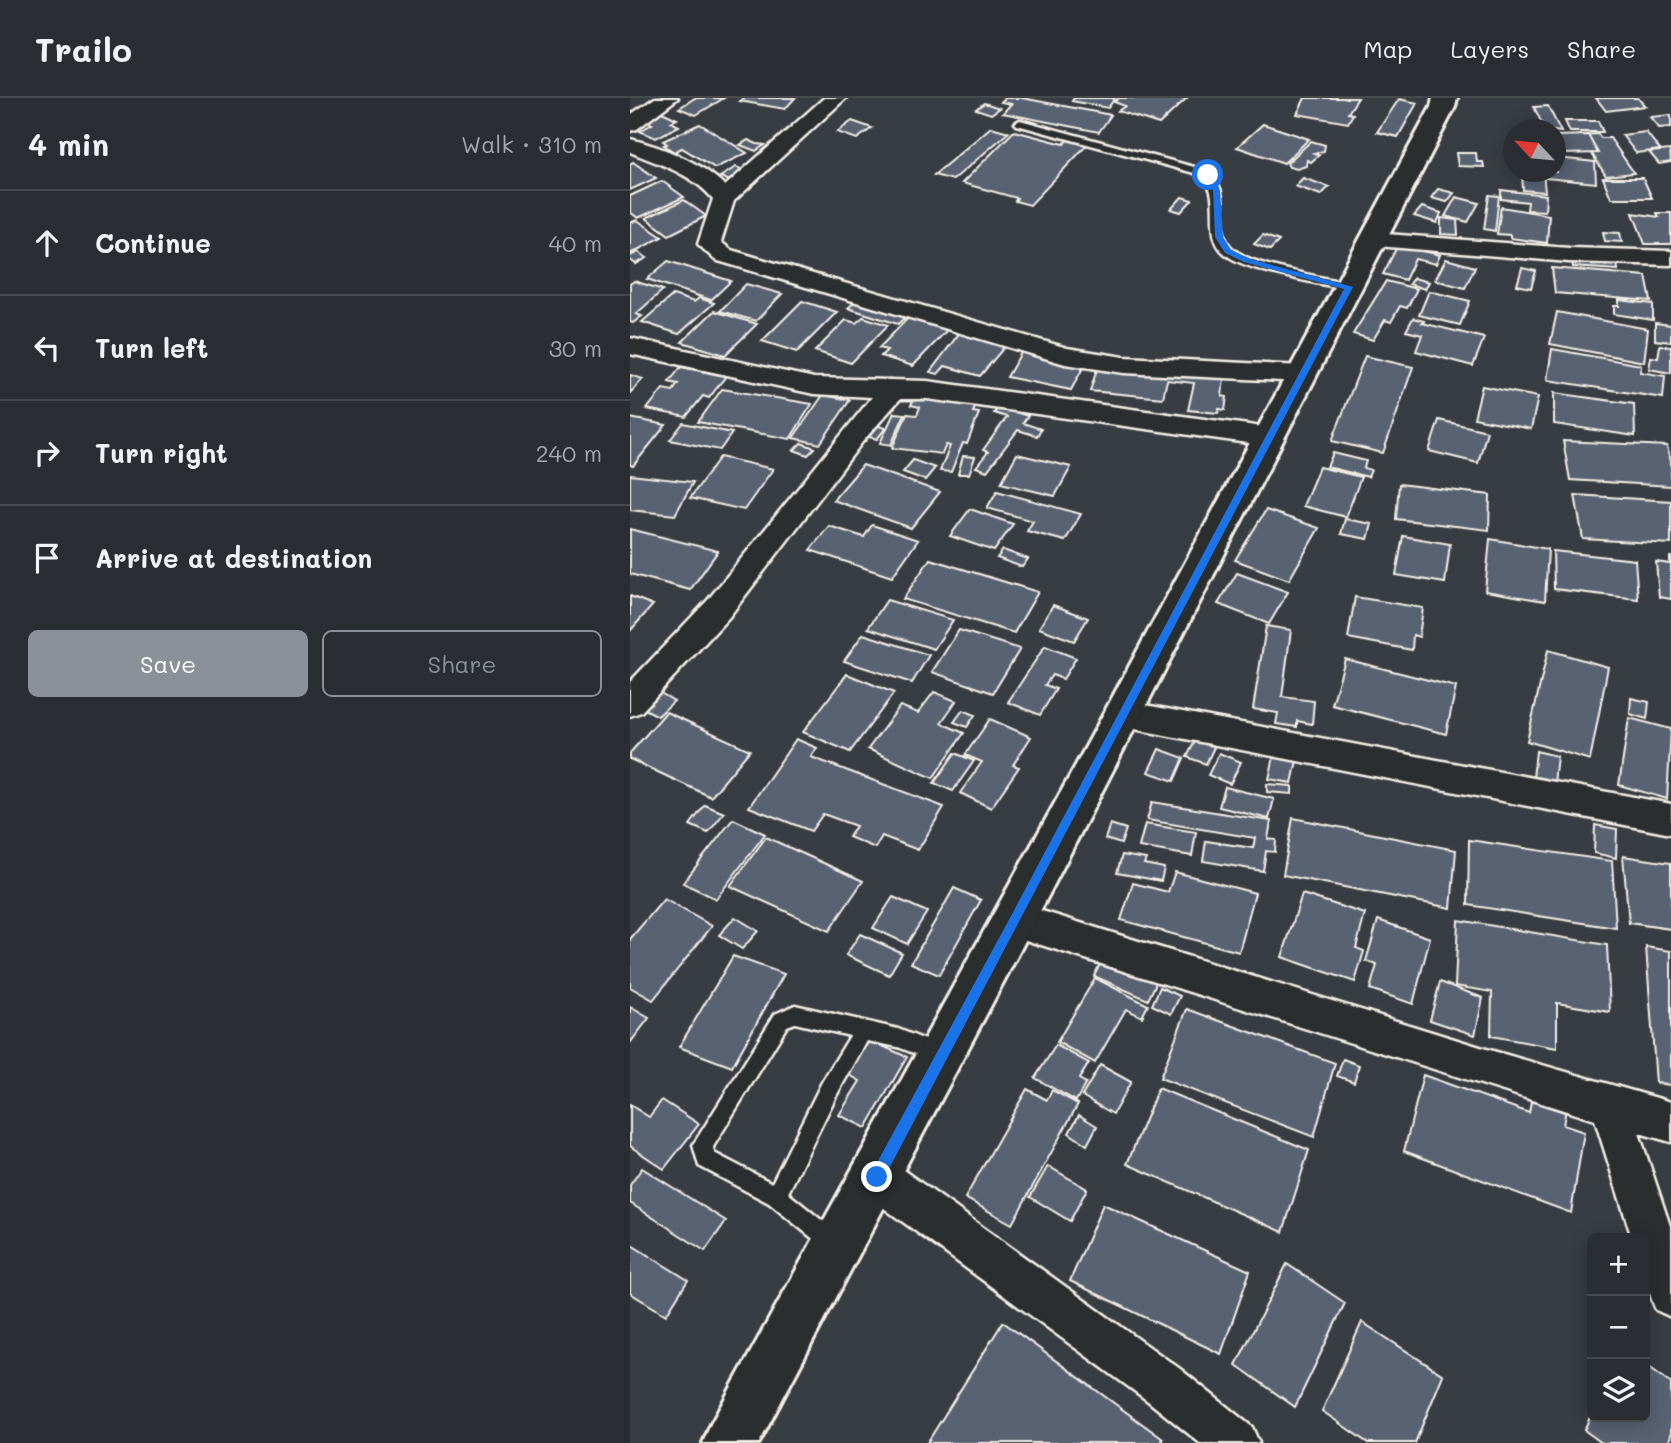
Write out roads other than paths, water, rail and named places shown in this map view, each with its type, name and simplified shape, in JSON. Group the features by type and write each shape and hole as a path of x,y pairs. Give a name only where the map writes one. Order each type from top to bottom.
{"main road":[{"path":"730,1443 1016,920 1443,107 1445,98"}],"street":[{"path":"630,125 668,98"},
{"path":"836,98 724,199 709,244 723,255 760,267 1065,356 1124,365 1303,374"},
{"path":"630,145 694,172 720,192 724,199"},
{"path":"1373,240 1569,256 1671,258"},
{"path":"630,346 801,384 927,390 1270,438"},
{"path":"630,703 718,609 893,390"},
{"path":"1124,714 1671,819"},
{"path":"1016,920 1671,1122"},
{"path":"1610,1104 1671,1295"},
{"path":"877,1177 1164,1385 1236,1443"}],"lane":[{"path":"1020,123 1189,167 1208,175 1217,191 1219,237 1228,251 1247,260 1349,287"},
{"path":"838,1246 776,1196 706,1159 703,1145 781,1020 795,1014 898,1038 941,1055"},
{"path":"776,1196 829,1089 863,1031"}]}
